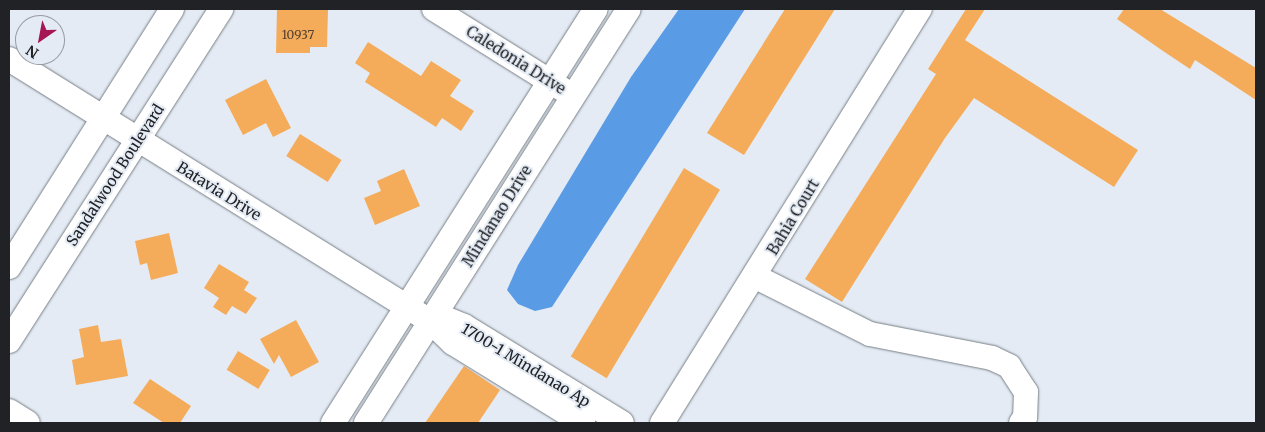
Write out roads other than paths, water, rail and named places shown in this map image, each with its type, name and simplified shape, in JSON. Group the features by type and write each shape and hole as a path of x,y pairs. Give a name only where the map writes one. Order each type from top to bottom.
{"street":[{"path":"9,267 172,9"},
{"name":"Sandalwood Boulevard","path":"9,341 221,9"},
{"name":"Caledonia Drive","path":"434,9 572,96"},
{"name":"Mindanao Drive","path":"334,423 596,9"},
{"name":"Mindanao Drive","path":"366,423 628,9"},
{"name":"Bahia Court","path":"662,423 756,277 920,9"},
{"name":"Batavia Drive","path":"9,59 430,321"},
{"path":"756,277 870,334 992,358 1009,366 1026,392 1025,417 1021,423"},
{"name":"1700-1 Mindanao Ap","path":"430,321 449,320 464,326 622,423"},
{"name":"1700-1 Mindanao Ap","path":"430,321 453,343 583,423"},
{"path":"9,411 28,423"}],"water":[{"path":"679,9 745,9 552,307 535,311 518,304 507,290 518,265 631,77"}]}
